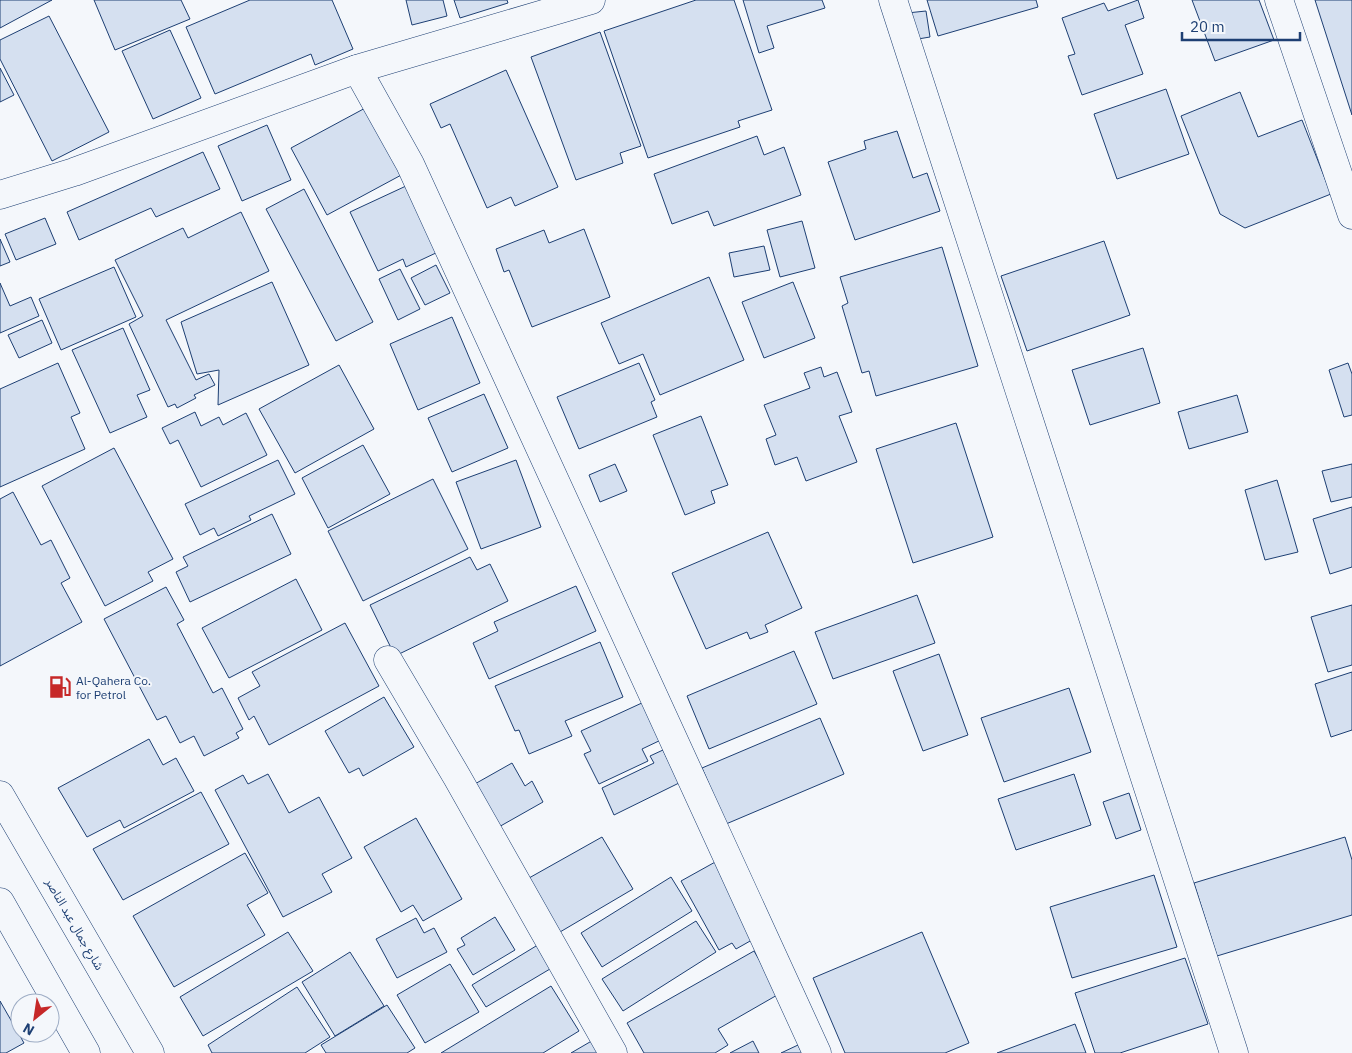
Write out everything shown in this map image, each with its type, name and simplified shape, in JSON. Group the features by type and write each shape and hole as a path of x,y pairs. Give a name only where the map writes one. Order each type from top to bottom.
{"street":[{"path":"893,0 1234,1053"},
{"path":"1279,0 1352,215"},
{"path":"0,195 74,172 357,68 583,1"},
{"path":"357,68 410,164 817,1053"},
{"path":"388,660 457,777 613,1053"},
{"name":"شارع جمال عبد الناصر","path":"0,795 150,1053"},
{"path":"0,902 86,1053"}],"building":[{"path":"0,0 52,0 0,28"},
{"path":"94,0 181,0 190,19 115,50"},
{"path":"250,0 332,0 353,49 315,65 311,54 215,94 186,27"},
{"path":"406,0 443,0 447,16 412,25"},
{"path":"454,0 507,0 508,3 460,18"},
{"path":"696,0 734,0 772,110 738,121 740,127 648,158 604,31"},
{"path":"743,0 822,0 825,8 767,26 774,48 759,53"},
{"path":"927,0 1036,0 1038,7 938,36"},
{"path":"1138,0 1144,18 1125,25 1143,74 1082,95 1068,56 1075,54 1062,18 1104,3 1108,11"},
{"path":"1192,0 1259,0 1274,40 1215,61"},
{"path":"1315,0 1352,0 1352,115"},
{"path":"926,11 930,37 912,40 907,13"},
{"path":"49,16 109,132 52,161 0,59 0,40"},
{"path":"170,30 201,98 153,119 122,51"},
{"path":"600,32 641,146 620,153 623,163 576,180 531,57"},
{"path":"0,68 14,95 0,102"},
{"path":"506,70 558,187 515,206 511,197 487,208 450,124 441,128 430,104"},
{"path":"1166,89 1189,154 1117,179 1094,114"},
{"path":"1240,92 1258,137 1302,120 1331,194 1245,228 1220,214 1181,116"},
{"path":"369,106 405,173 327,215 291,148"},
{"path":"267,125 291,180 242,201 218,146"},
{"path":"897,131 913,178 927,173 940,211 855,240 828,162 866,149 864,141"},
{"path":"757,136 764,155 784,147 801,195 714,226 708,211 672,224 654,174"},
{"path":"203,152 220,189 156,217 151,208 79,240 67,212"},
{"path":"406,186 438,252 406,267 403,259 378,271 350,212"},
{"path":"304,189 373,322 336,341 266,209"},
{"path":"241,212 269,271 166,320 196,380 209,374 215,385 194,395 196,398 177,408 175,404 168,407 129,324 143,316 115,260 183,228 188,238"},
{"path":"45,218 56,244 16,260 5,234"},
{"path":"802,221 815,268 780,277 767,230"},
{"path":"584,229 610,297 532,327 509,270 504,272 496,249 544,230 549,243"},
{"path":"0,239 10,262 0,266"},
{"path":"1104,241 1130,315 1027,351 1001,276"},
{"path":"764,246 770,270 734,277 729,253"},
{"path":"942,247 978,366 876,396 869,371 862,373 842,306 848,303 840,277"},
{"path":"436,265 450,293 425,305 411,278"},
{"path":"114,267 136,317 61,350 39,299"},
{"path":"400,269 420,309 398,320 379,279"},
{"path":"709,277 744,360 660,395 643,354 619,364 601,323"},
{"path":"272,282 309,365 218,405 219,370 197,374 181,322"},
{"path":"793,282 815,338 764,358 742,302"},
{"path":"0,283 10,306 31,297 39,316 0,333"},
{"path":"452,317 480,383 418,410 390,344"},
{"path":"42,320 52,343 19,358 8,335"},
{"path":"123,328 150,390 137,395 147,417 110,433 72,350"},
{"path":"1143,348 1160,403 1090,425 1072,370"},
{"path":"58,363 80,413 71,417 85,449 0,487 0,389"},
{"path":"639,363 655,400 651,402 657,417 579,449 557,397"},
{"path":"1348,363 1352,374 1352,415 1344,417 1329,370"},
{"path":"339,365 374,429 295,473 259,409"},
{"path":"821,367 824,377 837,372 852,412 839,416 857,462 806,481 797,457 775,465 766,439 776,435 764,405 810,388 804,373"},
{"path":"484,394 508,448 452,472 428,418"},
{"path":"1237,395 1248,432 1189,449 1178,412"},
{"path":"195,412 201,426 219,417 223,425 246,413 267,455 201,487 178,440 170,444 162,428"},
{"path":"701,416 728,485 711,491 715,503 685,515 653,435"},
{"path":"956,423 993,537 913,563 876,449"},
{"path":"363,445 390,494 328,528 302,478"},
{"path":"114,448 173,559 148,572 153,581 105,606 42,486"},
{"path":"278,460 295,494 249,516 251,520 218,536 214,528 200,535 185,504"},
{"path":"516,460 541,527 481,549 456,482"},
{"path":"615,464 627,491 600,502 589,475"},
{"path":"1352,464 1352,497 1331,502 1322,471"},
{"path":"433,479 468,549 363,601 328,531"},
{"path":"1277,480 1298,552 1265,560 1245,490"},
{"path":"13,492 41,545 51,540 70,578 61,583 82,622 0,666 0,499"},
{"path":"1352,507 1352,567 1330,574 1313,519"},
{"path":"272,514 291,554 190,602 176,572 188,566 183,557"},
{"path":"768,532 802,608 765,625 768,632 750,639 747,632 706,649 672,573"},
{"path":"470,557 477,570 490,564 508,601 395,656 370,605"},
{"path":"296,579 322,630 229,678 202,628"},
{"path":"576,586 596,631 489,679 473,643 498,631 494,622"},
{"path":"166,587 184,620 177,624 213,693 222,688 243,729 236,733 239,738 204,756 194,736 180,743 166,716 157,720 104,619"},
{"path":"917,595 935,643 833,679 815,632"},
{"path":"1352,605 1352,665 1328,672 1311,617"},
{"path":"345,623 379,686 269,745 254,716 249,720 238,698 260,686 252,672"},
{"path":"600,642 623,697 565,721 572,736 529,754 519,730 515,731 495,686"},
{"path":"794,651 817,704 709,749 687,696"},
{"path":"939,654 968,735 923,751 893,671"},
{"path":"1352,672 1352,730 1331,737 1315,684"},
{"path":"1069,688 1091,752 1004,782 981,718"},
{"path":"384,697 414,747 363,776 359,768 349,773 325,731"},
{"path":"644,702 663,739 642,749 648,761 599,784 584,754 591,751 581,731"},
{"path":"820,718 844,774 726,824 702,768"},
{"path":"149,739 163,765 176,758 194,791 124,828 120,820 87,837 58,788"},
{"path":"663,750 679,783 614,815 602,788 654,763 650,756"},
{"path":"512,763 525,786 532,781 543,802 497,828 473,785"},
{"path":"268,774 289,813 319,797 352,858 322,874 332,892 283,917 215,790 243,775 248,784"},
{"path":"1074,774 1091,825 1016,850 998,799"},
{"path":"201,792 229,844 123,900 93,849"},
{"path":"1129,793 1141,830 1116,839 1103,802"},
{"path":"416,818 462,899 423,921 413,905 401,912 364,847"},
{"path":"602,837 633,889 560,932 529,878"},
{"path":"1345,837 1352,860 1352,915 1217,956 1194,883"},
{"path":"245,853 268,893 247,905 265,935 174,987 133,916"},
{"path":"717,861 759,936 736,949 732,943 719,950 681,881"},
{"path":"1154,875 1177,947 1072,978 1050,907"},
{"path":"671,877 692,911 602,967 581,933"},
{"path":"495,917 515,950 473,975 457,949 465,945 461,938"},
{"path":"416,918 424,933 434,928 447,952 397,978 376,939"},
{"path":"696,921 716,952 623,1011 602,979"},
{"path":"288,932 313,971 203,1036 180,997"},
{"path":"922,932 969,1043 945,1053 845,1053 813,978"},
{"path":"541,943 555,966 486,1007 472,985"},
{"path":"754,951 779,994 718,1029 728,1045 715,1053 644,1053 627,1023"},
{"path":"350,952 384,1006 335,1036 302,982"},
{"path":"1185,958 1208,1024 1120,1053 1095,1053 1075,993"},
{"path":"450,964 479,1012 425,1043 397,995"},
{"path":"551,986 579,1031 543,1053 441,1053"},
{"path":"297,987 330,1037 305,1053 212,1053 208,1045"},
{"path":"0,1001 10,1018 10,1043 24,1043 6,1053 0,1053"},
{"path":"387,1005 415,1048 407,1053 326,1053 321,1045"},
{"path":"1075,1024 1086,1053 997,1053"},
{"path":"595,1039 603,1053 571,1053"},
{"path":"753,1041 759,1053 730,1053"},
{"path":"798,1045 802,1053 781,1053"}],"place":[{"name":"Al-Qahera Co. for Petrol","path":"60,687"}]}
